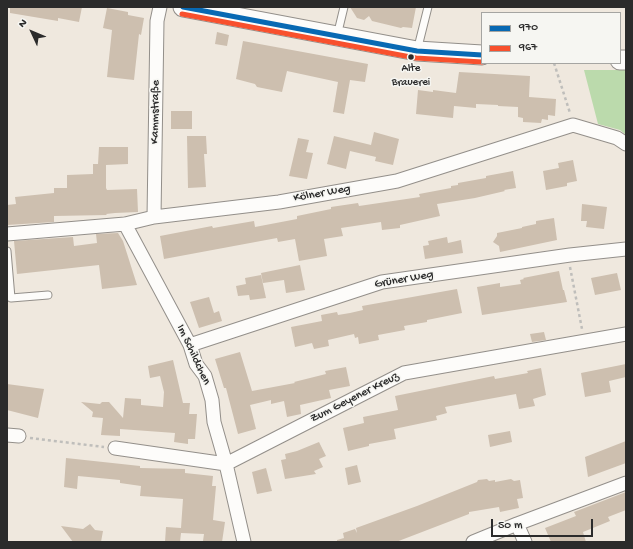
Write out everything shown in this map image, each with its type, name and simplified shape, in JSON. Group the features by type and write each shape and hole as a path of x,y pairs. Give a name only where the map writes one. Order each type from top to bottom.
{"street":[{"name":"Kammstraße","path":"154,217 157,21 160,7"},
{"path":"183,7 417,51 481,55"},
{"name":"Kölner Weg","path":"7,234 125,224 154,217 279,202 397,181 573,125"},
{"path":"573,125 617,138 626,144"},
{"name":"Im Schildchen","path":"125,224 190,345 196,364 205,376 212,400 214,422 226,464 244,542"},
{"name":"Grüner Weg","path":"190,345 382,282 570,255 626,249"},
{"name":"Zum Geyener Kreuz","path":"226,464 404,373 626,334"},
{"path":"114,448 226,464"},
{"path":"474,542 626,482"},
{"path":"517,524 525,542"}],"lane":[{"path":"337,36 344,7"},
{"path":"417,51 428,7"},
{"path":"7,251 11,298 48,295"}],"path":[{"path":"554,64 573,125"},
{"path":"570,255 571,274 585,341"},
{"path":"13,435 114,448"}],"green space":[{"path":"584,70 626,70 626,135 620,130 598,124"}],"building":[{"path":"10,7 82,7 79,22 58,18 58,21 10,13"},
{"path":"350,7 416,7 412,28 401,28 372,21 369,16 364,20 357,18"},
{"path":"107,8 128,12 128,15 144,18 141,35 139,34 134,80 107,77 112,30 103,28"},
{"path":"217,32 229,35 227,46 215,44"},
{"path":"243,41 368,64 365,82 350,80 344,114 333,112 338,82 287,71 282,92 257,87 255,84 236,79"},
{"path":"459,72 530,76 529,97 556,99 555,116 548,115 548,120 542,119 541,123 523,122 523,118 518,117 518,107 476,104 476,108 454,106 453,118 416,114 418,90 456,93"},
{"path":"171,111 192,111 192,129 171,129"},
{"path":"374,132 399,139 393,165 375,161 376,157 350,151 346,169 327,164 334,136 371,145"},
{"path":"187,136 206,136 207,154 204,154 206,187 188,188"},
{"path":"298,138 309,140 306,152 313,153 307,179 289,176"},
{"path":"99,147 128,147 128,164 106,165 106,188 107,190 137,189 138,212 106,214 107,215 54,216 54,222 7,225 7,205 16,204 15,197 54,193 54,188 67,188 67,175 93,174 93,164 98,164"},
{"path":"573,160 577,181 567,183 567,186 546,190 543,171 559,168 558,163"},
{"path":"513,171 516,188 475,198 437,204 440,216 400,225 400,228 382,230 381,222 341,228 343,236 324,239 327,256 299,261 295,239 278,242 277,238 164,259 160,236 212,226 213,228 254,221 255,227 297,219 297,216 331,209 331,207 358,203 359,206 420,197 419,194 451,188 451,186 458,185 458,183"},
{"path":"582,204 607,207 604,229 586,227 587,221 581,221"},
{"path":"554,218 557,240 500,252 499,246 493,242 497,236 497,233 536,224 536,221"},
{"path":"118,233 123,241 137,285 102,289 99,265 17,274 14,241 73,237 74,246 97,243 96,234"},
{"path":"447,237 448,243 461,240 463,253 425,259 423,246 429,245 428,241"},
{"path":"300,265 305,290 286,293 284,280 263,283 261,273"},
{"path":"559,271 567,302 482,315 477,287 500,283 500,287 521,284 520,280 524,279 523,278"},
{"path":"617,273 621,290 595,295 591,278"},
{"path":"261,275 266,298 250,300 249,295 238,296 236,286 246,284 245,278"},
{"path":"457,289 462,313 404,326 405,330 378,335 379,340 359,344 358,337 355,338 354,334 328,340 329,346 314,349 312,343 295,347 291,327 322,321 321,315 337,312 338,315 350,313 363,310 362,306"},
{"path":"209,297 214,313 219,311 222,321 199,328 190,302"},
{"path":"544,332 546,340 532,342 530,334"},
{"path":"240,352 252,391 295,383 294,382 326,374 325,371 346,367 350,386 329,390 331,398 300,405 301,414 287,417 284,401 271,404 271,400 250,405 256,429 238,434 226,388 224,388 215,359"},
{"path":"173,360 183,403 190,403 189,414 197,414 195,439 188,439 188,444 174,442 175,433 120,429 120,436 101,435 103,418 92,417 93,412 81,402 100,404 102,402 109,402 123,418 125,398 141,399 141,405 163,407 164,392 160,376 150,378 148,366"},
{"path":"626,364 626,377 609,381 611,392 585,397 581,373"},
{"path":"541,368 546,395 533,399 535,406 519,409 516,394 445,407 447,413 436,416 437,420 394,429 396,439 369,444 369,446 348,451 343,428 364,423 363,417 398,410 395,396 494,376 495,379 528,373 527,371"},
{"path":"7,384 44,389 38,418 7,410"},
{"path":"510,431 512,442 490,447 488,435"},
{"path":"626,441 626,463 588,477 585,457"},
{"path":"319,442 326,456 319,459 323,467 314,471 316,474 285,479 281,460 286,459 285,454"},
{"path":"66,458 140,466 140,468 185,469 185,473 213,476 212,486 216,486 213,520 225,522 222,542 203,541 204,534 181,533 180,542 165,542 166,527 181,528 183,499 140,496 141,486 120,483 120,480 78,476 77,489 64,487"},
{"path":"357,465 361,482 348,485 345,468"},
{"path":"266,468 272,491 257,494 252,472"},
{"path":"487,479 489,481 495,480 495,482 511,479 514,481 520,480 523,498 517,499 519,508 500,512 499,507 469,512 469,514 396,542 337,542 337,540 344,538 343,533 355,529 357,533 356,528 417,506 477,482 478,480"},
{"path":"626,492 626,510 608,517 610,521 583,532 586,542 551,542 545,528 576,516 574,512"},
{"path":"90,524 95,530 103,531 101,542 73,542 61,526 83,529"}],"transit line":[{"name":"970","path":"183,7 417,51 481,55"},
{"name":"967","path":"182,14 416,58 481,62"}],"place":[{"name":"Alte Brauerei","path":"411,57"}]}
